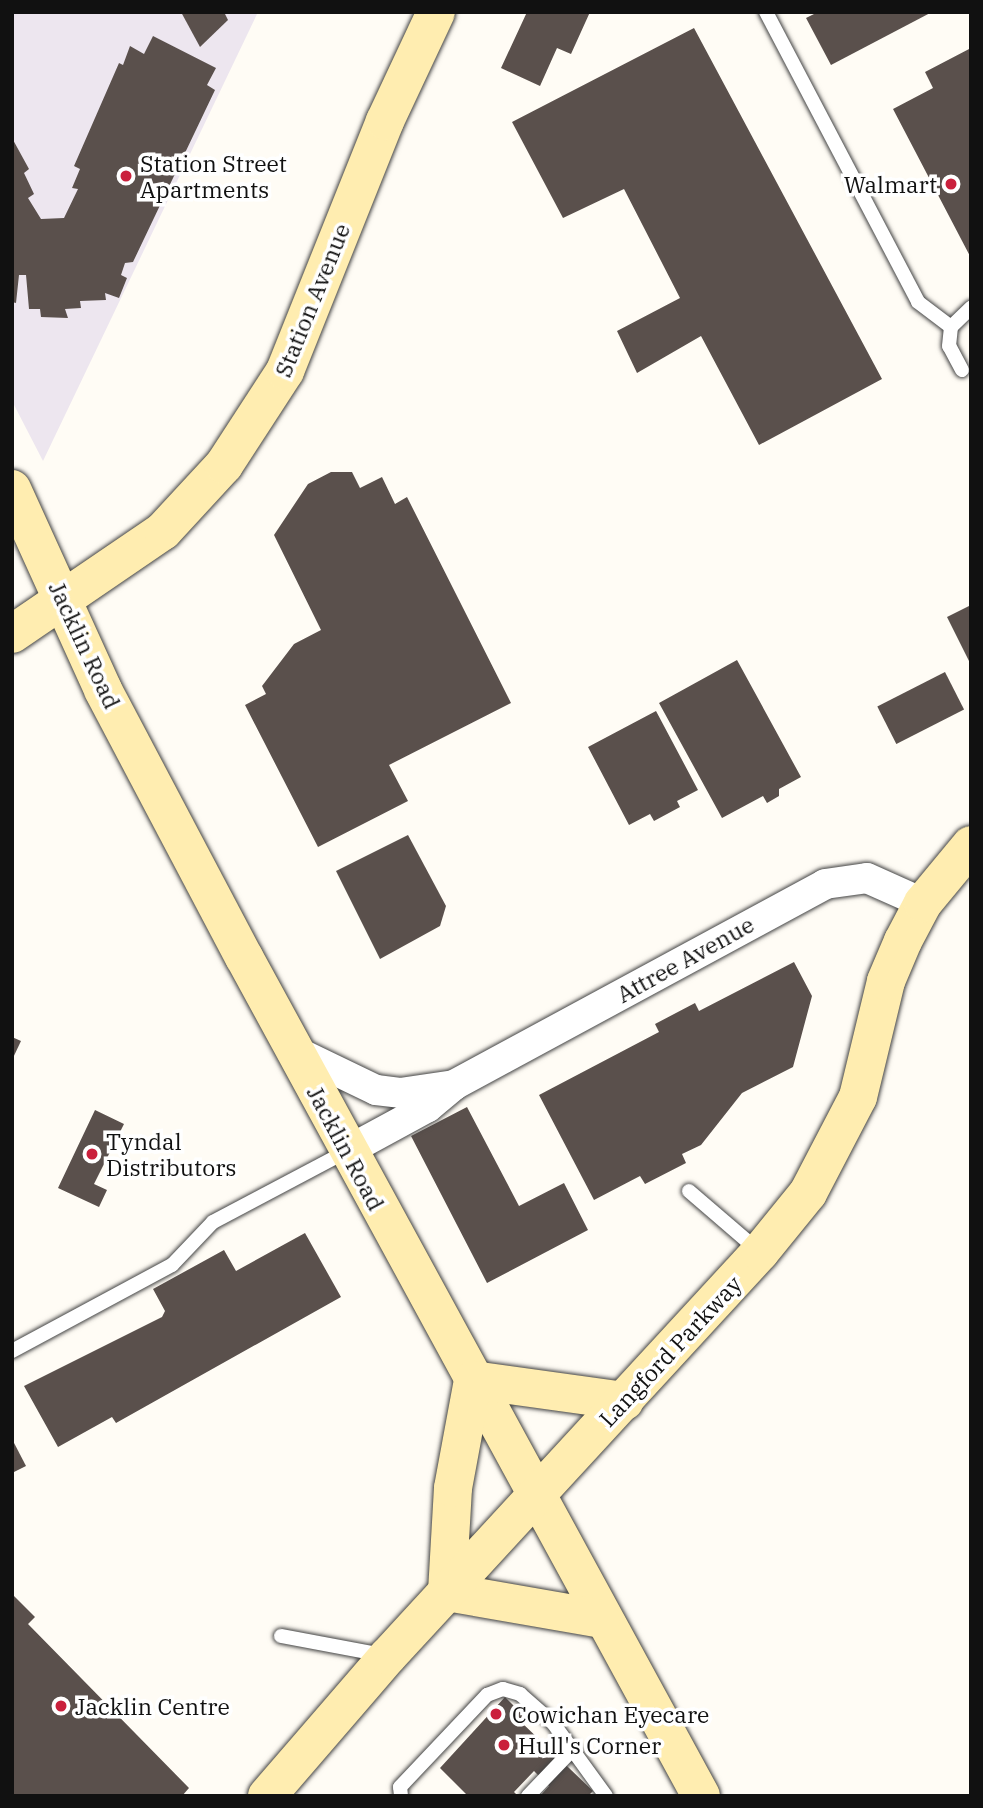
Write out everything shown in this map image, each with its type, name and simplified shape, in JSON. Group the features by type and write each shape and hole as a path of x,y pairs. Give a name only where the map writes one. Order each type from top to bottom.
{"main road":[{"name":"Station Avenue","path":"12,634 62,597 163,531 224,465 264,406 302,335 385,121 436,12"},
{"name":"Jacklin Road","path":"12,489 103,690 347,1151 601,1619 701,1796"},
{"name":"Langford Parkway","path":"267,1796 388,1656 760,1252 808,1193 858,1097 886,981 923,903 971,845"},
{"path":"601,1619 447,1592 453,1488 473,1380 625,1401"}],"street":[{"name":"Attree Avenue","path":"347,1151 428,1107 454,1085 825,884 867,878 923,903"},
{"name":"Attree Avenue","path":"293,1050 376,1090 400,1093 454,1085"}],"lane":[{"path":"766,12 918,302 951,327"},
{"path":"962,370 949,346 951,327 971,308"},
{"path":"12,1351 172,1265 213,1222 347,1151"},
{"path":"689,1191 760,1252"},
{"path":"281,1636 388,1656"},
{"path":"401,1796 400,1787 487,1695 503,1689 520,1694 574,1748 606,1796"},
{"path":"528,1796 574,1748"}],"shaded area":[{"path":"12,12 258,12 43,461 12,401"}],"building":[{"path":"181,12 224,12 228,20 200,47"},
{"path":"527,12 590,12 571,54 557,48 540,86 501,68"},
{"path":"818,12 932,12 831,65 806,18"},
{"path":"694,28 882,379 759,445 701,336 637,373 617,331 680,298 624,189 563,218 512,122"},
{"name":"Station Street Apartments","path":"153,36 216,68 207,85 215,90 133,262 125,263 121,275 127,278 119,298 105,293 106,300 80,301 81,308 65,309 68,318 41,317 40,309 29,309 26,275 19,275 16,303 12,302 12,138 29,169 24,173 34,194 28,198 41,219 64,218 78,189 72,188 80,169 74,166 119,63 123,65 130,46 144,54"},
{"name":"Walmart","path":"971,48 971,258 893,109 933,88 925,72"},
{"path":"331,472 352,472 360,488 382,477 395,504 407,497 511,703 389,765 408,801 318,847 245,705 266,694 262,686 294,644 321,630 274,535 308,484"},
{"path":"971,605 971,665 947,617"},
{"path":"737,660 801,777 779,789 779,796 767,803 763,796 722,818 659,703"},
{"path":"945,672 964,709 896,744 877,707"},
{"path":"656,711 698,790 677,801 680,807 654,821 650,814 629,825 588,747"},
{"path":"408,835 446,906 440,926 380,959 336,871"},
{"path":"794,962 812,996 793,1067 742,1093 701,1145 682,1154 686,1163 645,1184 640,1176 594,1200 539,1095 659,1032 655,1024 695,1003 699,1011"},
{"path":"12,1037 21,1041 12,1060"},
{"path":"467,1107 519,1206 564,1183 588,1230 487,1283 411,1136"},
{"name":"Tyndal Distributors","path":"95,1110 124,1124 94,1184 107,1190 99,1207 58,1188"},
{"path":"305,1233 341,1297 116,1423 112,1417 58,1447 24,1386 162,1317 165,1311 153,1289 224,1250 236,1271"},
{"path":"12,1439 26,1466 12,1473"},
{"name":"Jacklin Centre","path":"12,1594 35,1617 28,1624 189,1788 182,1796 12,1796"},
{"name":"Hull's Corner","path":"505,1697 525,1717 520,1721 593,1791 588,1796 540,1796 549,1786 534,1771 514,1792 518,1796 468,1796 440,1768"}],"place":[{"name":"Station Street Apartments","path":"126,176"},
{"name":"Walmart","path":"951,184"},
{"name":"Tyndal Distributors","path":"92,1154"},
{"name":"Jacklin Centre","path":"61,1706"},
{"name":"Cowichan Eyecare","path":"496,1714"},
{"name":"Hull's Corner","path":"504,1745"}]}
